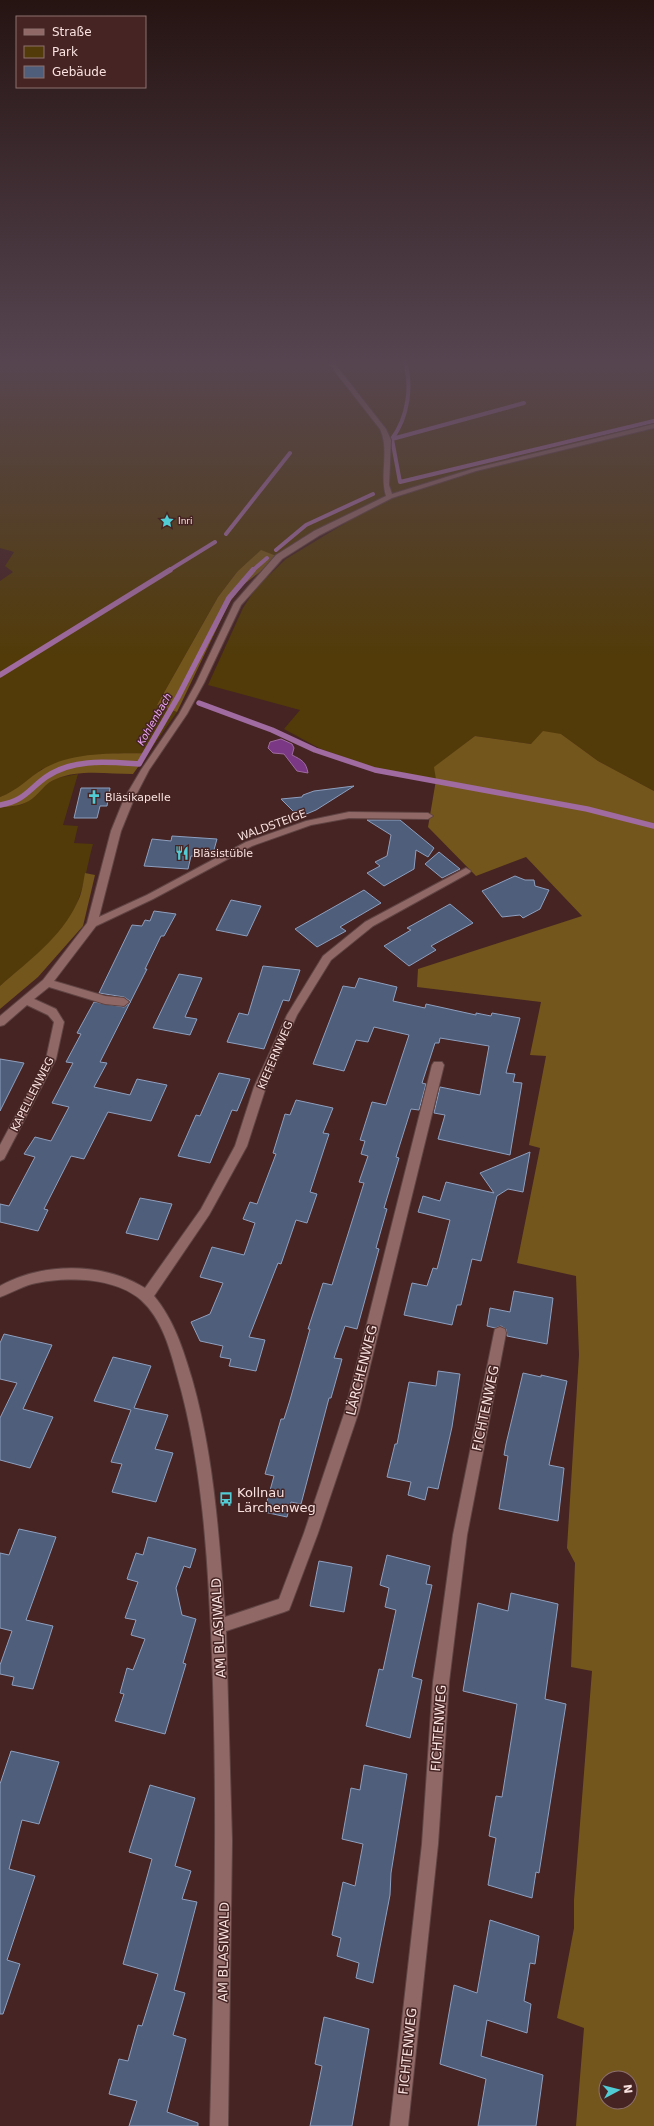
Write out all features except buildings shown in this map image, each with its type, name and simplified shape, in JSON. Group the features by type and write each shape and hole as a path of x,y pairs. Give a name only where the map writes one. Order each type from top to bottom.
{"street":[{"path":"387,458 386,485 390,497"},
{"path":"0,1022 47,983 92,924 116,831 129,799 145,770 183,714 200,683 237,605 251,587 279,557 317,533 390,497 474,470 522,458"},
{"name":"WALDSTEIGE","path":"92,924 150,897 249,844 309,823 349,815 428,816"},
{"name":"KIEFERNWEG","path":"147,1296 205,1212 241,1146 260,1087 292,1015 327,958 369,924 466,871"},
{"path":"47,983 105,1000 124,1002"},
{"name":"KAPELLENWEG","path":"0,1156 51,1059 59,1022 52,1012 26,1000"},
{"name":"LÄRCHENWEG","path":"219,1626 284,1604 311,1533 352,1411 438,1065"},
{"name":"AM BLASIWALD","path":"0,1292 7,1288 40,1277 67,1274 90,1276 124,1283 147,1296 171,1334 191,1397 209,1503 219,1626 225,1844 219,2126"},
{"name":"FICHTENWEG","path":"399,2126 430,1844 444,1659 460,1536 500,1333"}],"green space":[{"path":"0,458 654,458 654,791 598,761 561,734 531,744 475,736 435,767 436,780 392,774 321,749 284,729 300,710 208,685 243,608 256,588 286,559 382,501 279,557 237,572 218,597 157,705 177,712 148,753 103,754 42,769 12,793 0,797 0,581 13,572 5,566 14,552 0,548"},
{"path":"78,774 63,825 78,826 74,843 93,844 78,901 65,926 45,948 0,986 0,808 21,805 32,799 48,783 57,778"}],"shaded area":[{"path":"261,550 279,557 243,585 229,603 177,712 157,705 218,597 237,572"},
{"path":"543,731 561,734 598,761 654,791 654,2126 576,2126 584,2028 557,2018 574,1928 574,1900 592,1671 571,1667 575,1563 567,1548 579,1355 576,1276 517,1263 540,1148 529,1145 546,1056 530,1055 541,1002 417,987 418,969 582,916 526,857 476,876 428,827 436,780 434,767 475,736 531,744"},
{"path":"281,739 292,744 294,748 292,755 303,762 308,773 297,771 284,754 273,753 268,748 270,742"},
{"path":"148,753 133,774 84,773 65,776 49,783 25,803 0,808 0,797 17,788 43,769 55,763 81,756"},
{"path":"85,873 95,875 83,926 38,977 0,1009 0,986 43,948 62,927 79,900"}],"waterway":[{"path":"226,534 286,458"},
{"name":"Kohlenbach","path":"396,458 400,482 499,458"},
{"name":"Kohlenbach","path":"276,550 306,525 373,494"},
{"path":"168,571 215,542"},
{"name":"Kohlenbach","path":"253,571 267,558"},
{"path":"0,675 170,570"},
{"name":"Kohlenbach","path":"0,805 15,801 46,777 56,771 68,767 79,764 103,762 139,764 178,697 229,598 253,571"},
{"path":"199,703 272,730 315,750 375,770 587,809 654,826"}],"place":[{"name":"Inri","path":"167,521"},
{"name":"Bläsikapelle","path":"94,797"},
{"name":"Bläsistüble","path":"182,853"},
{"name":"Kollnau Lärchenweg","path":"226,1499"}]}
